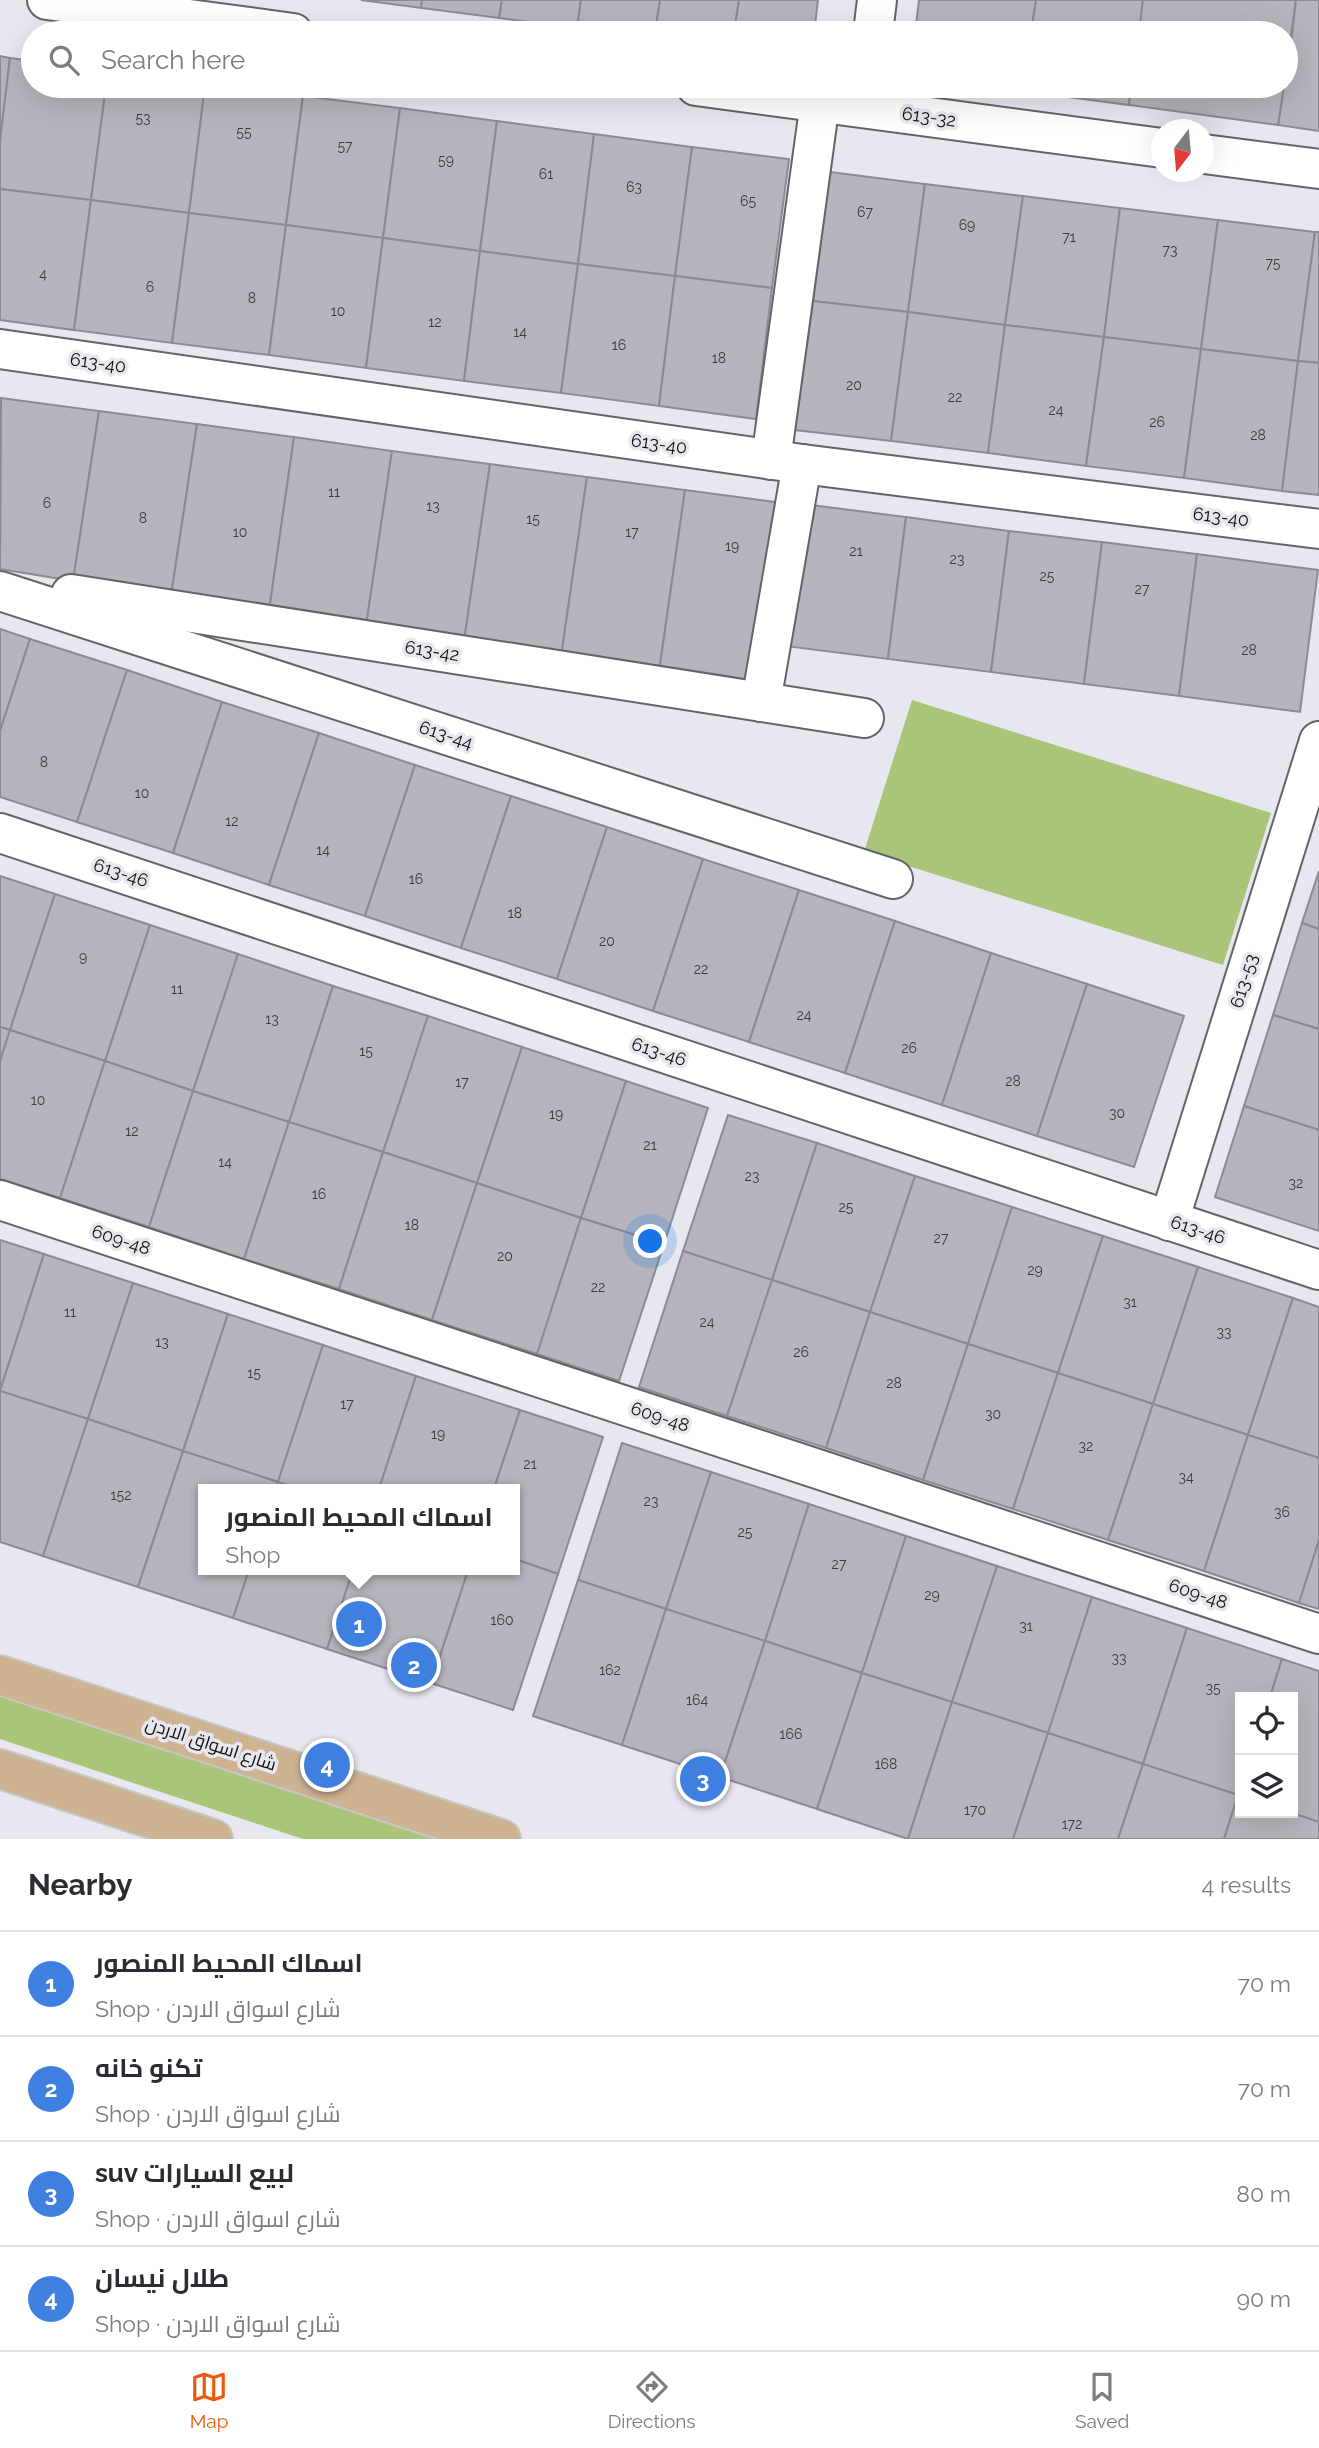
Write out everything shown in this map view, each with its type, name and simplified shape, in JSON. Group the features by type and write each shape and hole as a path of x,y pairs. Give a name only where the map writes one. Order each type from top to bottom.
{"main road":[{"name":"شارع اسواق الاردن","path":"0,1675 501,1839"},
{"path":"0,1769 214,1839"}],"street":[{"path":"47,0 159,8 229,21"},
{"path":"874,21 877,0"},
{"name":"613-32","path":"789,98 820,102 857,98"},
{"name":"613-32","path":"872,98 1151,146"},
{"path":"761,702 787,462 820,102"},
{"path":"1214,155 1319,169"},
{"name":"613-40","path":"0,349 787,462 1319,529"},
{"name":"613-42","path":"0,583 864,718"},
{"name":"613-44","path":"0,591 893,879"},
{"name":"613-53","path":"1169,1221 1319,741"},
{"name":"613-46","path":"0,833 1319,1270"},
{"name":"609-48","path":"0,1200 1319,1634"}],"green space":[{"path":"912,700 1271,813 1223,965 864,852"},
{"path":"0,1696 434,1839 303,1839 0,1739"}],"building":[{"path":"361,0 422,0 421,8"},
{"path":"422,0 502,0 499,18 421,8"},
{"path":"502,0 581,0 578,21 522,21 499,18"},
{"path":"581,0 660,0 657,21 578,21"},
{"path":"660,0 739,0 736,21 657,21"},
{"path":"739,0 818,0 815,21 736,21"},
{"path":"919,0 1036,0 1033,21 916,21"},
{"path":"1036,0 1143,0 1140,21 1033,21"},
{"path":"1143,0 1296,0 1293,21 1140,21"},
{"path":"1296,0 1319,0 1319,131 1278,125 1282,98 1298,98 1298,21 1294,21"},
{"path":"0,56 10,58 0,141"},
{"path":"10,58 21,59 21,98 104,98 91,200 0,189 0,141"},
{"path":"104,98 203,98 189,213 91,200"},
{"path":"203,98 303,98 286,225 189,213"},
{"path":"303,98 400,108 383,238 286,225"},
{"path":"1076,98 1130,98 1129,105"},
{"path":"1130,98 1282,98 1278,125 1129,105"},
{"path":"400,108 497,121 480,251 383,238"},
{"path":"497,121 594,134 578,264 480,251"},
{"path":"594,134 692,147 675,276 578,264"},
{"path":"692,147 789,159 772,288 675,276"},
{"path":"830,172 925,184 908,312 813,301"},
{"path":"925,184 1023,196 1005,325 908,312"},
{"path":"0,189 91,200 74,330 0,320"},
{"path":"1023,196 1120,208 1104,337 1005,325"},
{"path":"91,200 189,213 172,343 74,330"},
{"path":"1120,208 1218,220 1201,349 1104,337"},
{"path":"189,213 286,225 269,355 172,343"},
{"path":"1218,220 1315,232 1298,361 1201,349"},
{"path":"286,225 383,238 366,368 269,355"},
{"path":"1315,232 1319,232 1319,363 1298,361"},
{"path":"383,238 480,251 464,381 366,368"},
{"path":"480,251 578,264 561,393 464,381"},
{"path":"578,264 675,276 659,406 561,393"},
{"path":"675,276 772,288 756,419 659,406"},
{"path":"813,301 908,312 891,441 795,430"},
{"path":"908,312 1005,325 988,453 891,441"},
{"path":"1005,325 1104,337 1086,466 988,453"},
{"path":"1104,337 1201,349 1184,478 1086,466"},
{"path":"1201,349 1298,361 1282,491 1184,478"},
{"path":"1298,361 1319,363 1319,495 1282,491"},
{"path":"1,398 99,411 73,581 0,569"},
{"path":"99,411 197,424 171,596 73,581"},
{"path":"197,424 294,437 269,611 171,596"},
{"path":"294,437 392,451 366,626 269,611"},
{"path":"392,451 490,464 464,641 366,626"},
{"path":"490,464 587,477 561,657 464,641"},
{"path":"587,477 685,490 659,672 561,657"},
{"path":"685,490 783,503 757,688 659,672"},
{"path":"803,504 906,517 888,659 785,646"},
{"path":"906,517 1009,531 991,672 888,659"},
{"path":"1009,531 1102,542 1084,684 991,672"},
{"path":"1102,542 1197,554 1179,696 1084,684"},
{"path":"1197,554 1318,570 1300,712 1179,696"},
{"path":"0,629 30,639 0,731"},
{"path":"30,639 127,670 77,822 0,797 0,731"},
{"path":"127,670 222,702 173,853 77,822"},
{"path":"222,702 319,733 269,885 173,853"},
{"path":"319,733 415,765 365,916 269,885"},
{"path":"415,765 511,796 461,948 365,916"},
{"path":"511,796 607,827 557,979 461,948"},
{"path":"607,827 703,859 653,1011 557,979"},
{"path":"703,859 799,890 749,1042 653,1011"},
{"path":"1319,871 1319,929 1302,923"},
{"path":"0,876 55,894 10,1030 0,1027"},
{"path":"799,890 895,921 845,1073 749,1042"},
{"path":"55,894 150,925 105,1061 10,1030"},
{"path":"895,921 991,953 942,1105 845,1073"},
{"path":"1302,923 1319,929 1319,1029 1273,1015"},
{"path":"150,925 238,954 193,1091 105,1061"},
{"path":"991,953 1087,984 1037,1136 942,1105"},
{"path":"238,954 333,986 289,1122 193,1091"},
{"path":"1087,984 1184,1016 1134,1167 1037,1136"},
{"path":"333,986 428,1016 383,1152 289,1122"},
{"path":"1273,1015 1319,1029 1319,1130 1244,1106"},
{"path":"428,1016 522,1047 477,1183 383,1152"},
{"path":"0,1027 10,1030 0,1061"},
{"path":"10,1030 105,1061 60,1198 0,1179 0,1061"},
{"path":"522,1047 626,1081 581,1218 477,1183"},
{"path":"105,1061 193,1091 149,1227 60,1198"},
{"path":"626,1081 708,1108 664,1244 581,1218"},
{"path":"193,1091 289,1122 244,1259 149,1227"},
{"path":"1244,1106 1319,1130 1319,1231 1215,1197"},
{"path":"728,1115 817,1143 772,1280 683,1251"},
{"path":"289,1122 383,1152 339,1289 244,1259"},
{"path":"817,1143 915,1176 870,1312 772,1280"},
{"path":"383,1152 477,1183 432,1320 339,1289"},
{"path":"915,1176 1012,1207 968,1344 870,1312"},
{"path":"477,1183 581,1218 537,1354 432,1320"},
{"path":"1012,1207 1103,1236 1058,1373 968,1344"},
{"path":"581,1218 664,1244 619,1381 537,1354"},
{"path":"1103,1236 1198,1267 1153,1404 1058,1373"},
{"path":"0,1240 44,1254 0,1391"},
{"path":"683,1251 772,1280 727,1416 639,1387"},
{"path":"44,1254 133,1283 88,1419 0,1391"},
{"path":"1198,1267 1293,1298 1248,1435 1153,1404"},
{"path":"772,1280 870,1312 826,1448 727,1416"},
{"path":"133,1283 228,1314 183,1451 88,1419"},
{"path":"1293,1298 1319,1307 1319,1458 1248,1435"},
{"path":"870,1312 968,1344 923,1480 826,1448"},
{"path":"228,1314 323,1345 278,1482 183,1451"},
{"path":"968,1344 1058,1373 1013,1509 923,1480"},
{"path":"323,1345 416,1376 381,1484 278,1482"},
{"path":"1058,1373 1153,1404 1108,1540 1013,1509"},
{"path":"416,1376 520,1410 496,1484 381,1484"},
{"path":"0,1391 88,1419 43,1556 0,1542"},
{"path":"1153,1404 1248,1435 1204,1571 1108,1540"},
{"path":"520,1410 603,1437 558,1574 520,1561 520,1484 496,1484"},
{"path":"88,1419 183,1451 138,1587 43,1556"},
{"path":"1248,1435 1319,1458 1319,1540 1299,1603 1204,1571"},
{"path":"622,1443 711,1472 666,1609 578,1580"},
{"path":"183,1451 278,1482 198,1484 198,1575 247,1575 233,1618 138,1587"},
{"path":"711,1472 809,1504 765,1641 666,1609"},
{"path":"809,1504 906,1536 862,1673 765,1641"},
{"path":"906,1536 997,1566 952,1702 862,1673"},
{"path":"1319,1540 1319,1609 1299,1603"},
{"path":"520,1561 558,1574 513,1710 431,1683 466,1575 520,1575"},
{"path":"997,1566 1092,1597 1048,1733 952,1702"},
{"path":"247,1575 351,1575 327,1649 233,1618"},
{"path":"351,1575 466,1575 431,1683 327,1649"},
{"path":"578,1580 666,1609 622,1745 533,1716"},
{"path":"1092,1597 1187,1628 1143,1764 1048,1733"},
{"path":"666,1609 765,1641 720,1777 622,1745"},
{"path":"1187,1628 1282,1659 1272,1692 1235,1692 1235,1794 1143,1764"},
{"path":"765,1641 862,1673 817,1809 720,1777"},
{"path":"1282,1659 1319,1671 1319,1822 1298,1815 1298,1692 1272,1692"},
{"path":"862,1673 952,1702 908,1839 817,1809"},
{"path":"952,1702 1048,1733 1013,1839 908,1839"},
{"path":"1048,1733 1143,1764 1118,1839 1013,1839"},
{"path":"1143,1764 1235,1794 1235,1804 1224,1839 1118,1839"},
{"path":"1235,1804 1235,1818 1298,1818 1298,1815 1319,1822 1319,1839 1224,1839"}],"place":[{"name":"اسماك المحيط المنصور","path":"359,1624"},
{"name":"تكنو خانه","path":"414,1665"},
{"name":"طلال نيسان","path":"327,1765"},
{"name":"suv لبيع السيارات","path":"703,1779"}]}
